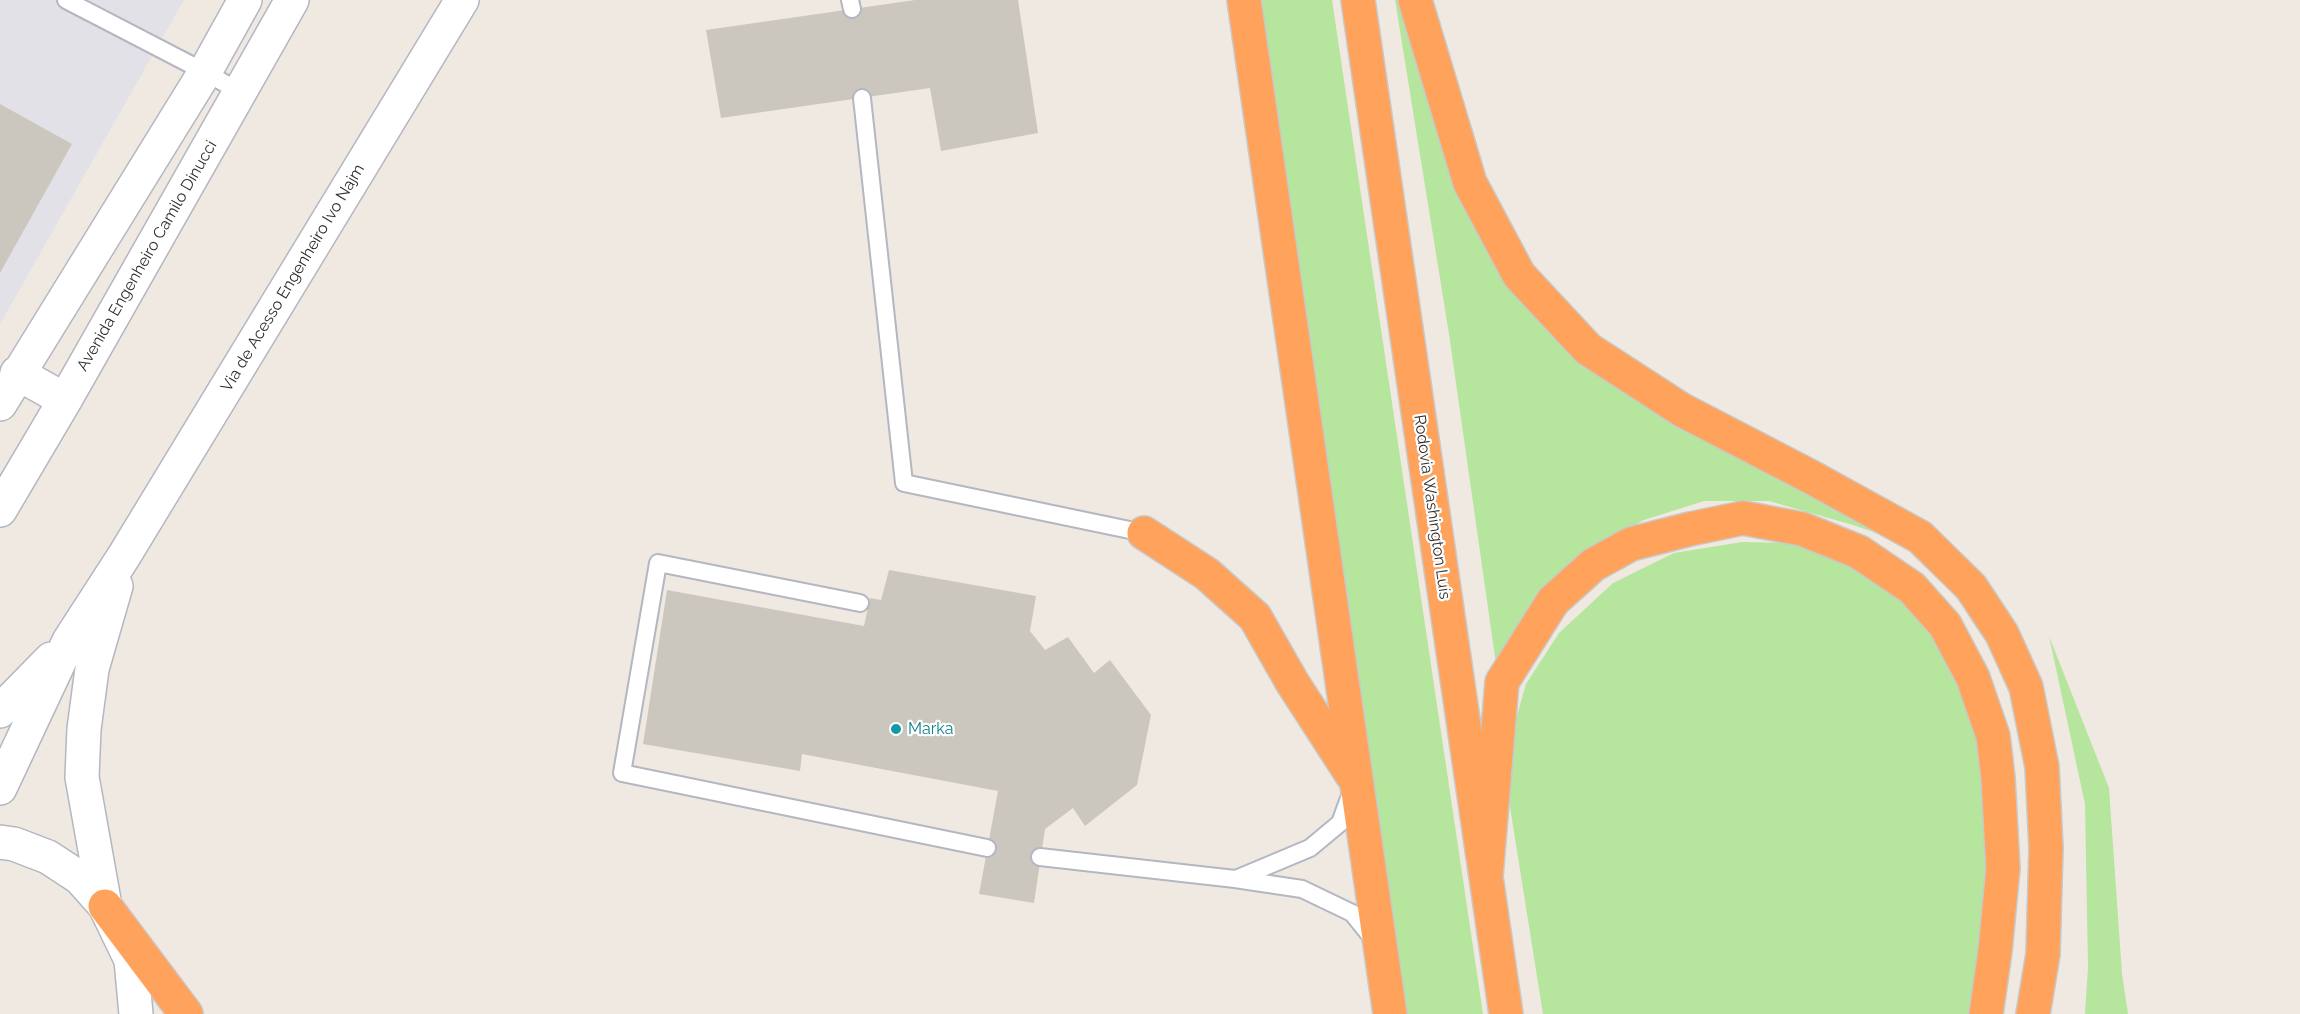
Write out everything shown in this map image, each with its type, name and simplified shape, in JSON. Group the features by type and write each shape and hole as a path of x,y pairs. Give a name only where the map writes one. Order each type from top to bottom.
{"highway":[{"path":"1244,0 1390,1014"},
{"name":"Rodovia Washington Luís","path":"1358,0 1506,1014"},
{"path":"1415,0 1470,183 1519,275 1588,350 1682,410 1920,537 1971,587 2002,633 2026,687 2042,767 2046,848 2043,954 2033,1014"},
{"path":"1486,876 1502,682 1553,600 1593,565 1631,544 1743,518 1802,529 1859,552 1912,588 1945,625 1973,678 1993,736 2003,867 1986,1014"},
{"path":"1144,533 1207,574 1255,617 1297,691 1356,782"},
{"path":"105,906 186,1014"}],"main road":[{"path":"0,404 17,373 205,72 245,0"},
{"name":"Avenida Engenheiro Camilo Dinucci","path":"0,510 292,0"},
{"name":"Via de Acesso Engenheiro Ivo Najm","path":"0,788 69,641 124,556 462,0"},
{"path":"17,373 65,400"},
{"name":"Via de Acesso Engenheiro Ivo Najm","path":"124,556 92,669 84,729 82,777 105,906 131,960 136,1014"},
{"path":"0,711 69,641"},
{"path":"0,842 14,844 48,857 80,878 105,906"}],"lane":[{"path":"66,0 205,72 240,93"},
{"path":"862,98 904,483 1144,533"},
{"path":"860,603 658,563 622,773 987,848"},
{"path":"1235,879 1310,848 1340,823 1356,782"},
{"path":"1040,857 1235,879 1302,889 1352,913 1380,948"}],"shaded area":[{"path":"0,0 184,0 0,324"}],"green space":[{"path":"1261,0 1332,0 1483,1014 1407,1014"},
{"path":"1395,0 1406,0 1514,280 1919,548 1853,525 1769,501 1704,501 1644,520 1590,549 1553,581 1520,621 1497,671 1449,334"},
{"path":"1742,542 1792,543 1853,562 1906,601 1949,658 1980,737 1991,849 1972,1014 1543,1014 1510,807 1510,740 1526,684 1559,633 1613,583 1674,553"},
{"path":"2049,636 2109,788 2122,974 2128,1014 2085,1014 2088,968 2085,804"}],"building":[{"path":"915,0 1018,0 1038,133 941,151 930,88 721,118 706,30"},
{"path":"0,104 72,144 0,273"},
{"name":"Marka","path":"889,570 1036,596 1030,631 1045,650 1068,637 1094,673 1110,660 1151,715 1137,785 1085,826 1073,808 1045,829 1034,903 979,894 998,791 802,754 800,771 643,744 667,590 864,626 870,598 881,600"}],"place":[{"name":"Marka","path":"896,729"}]}
